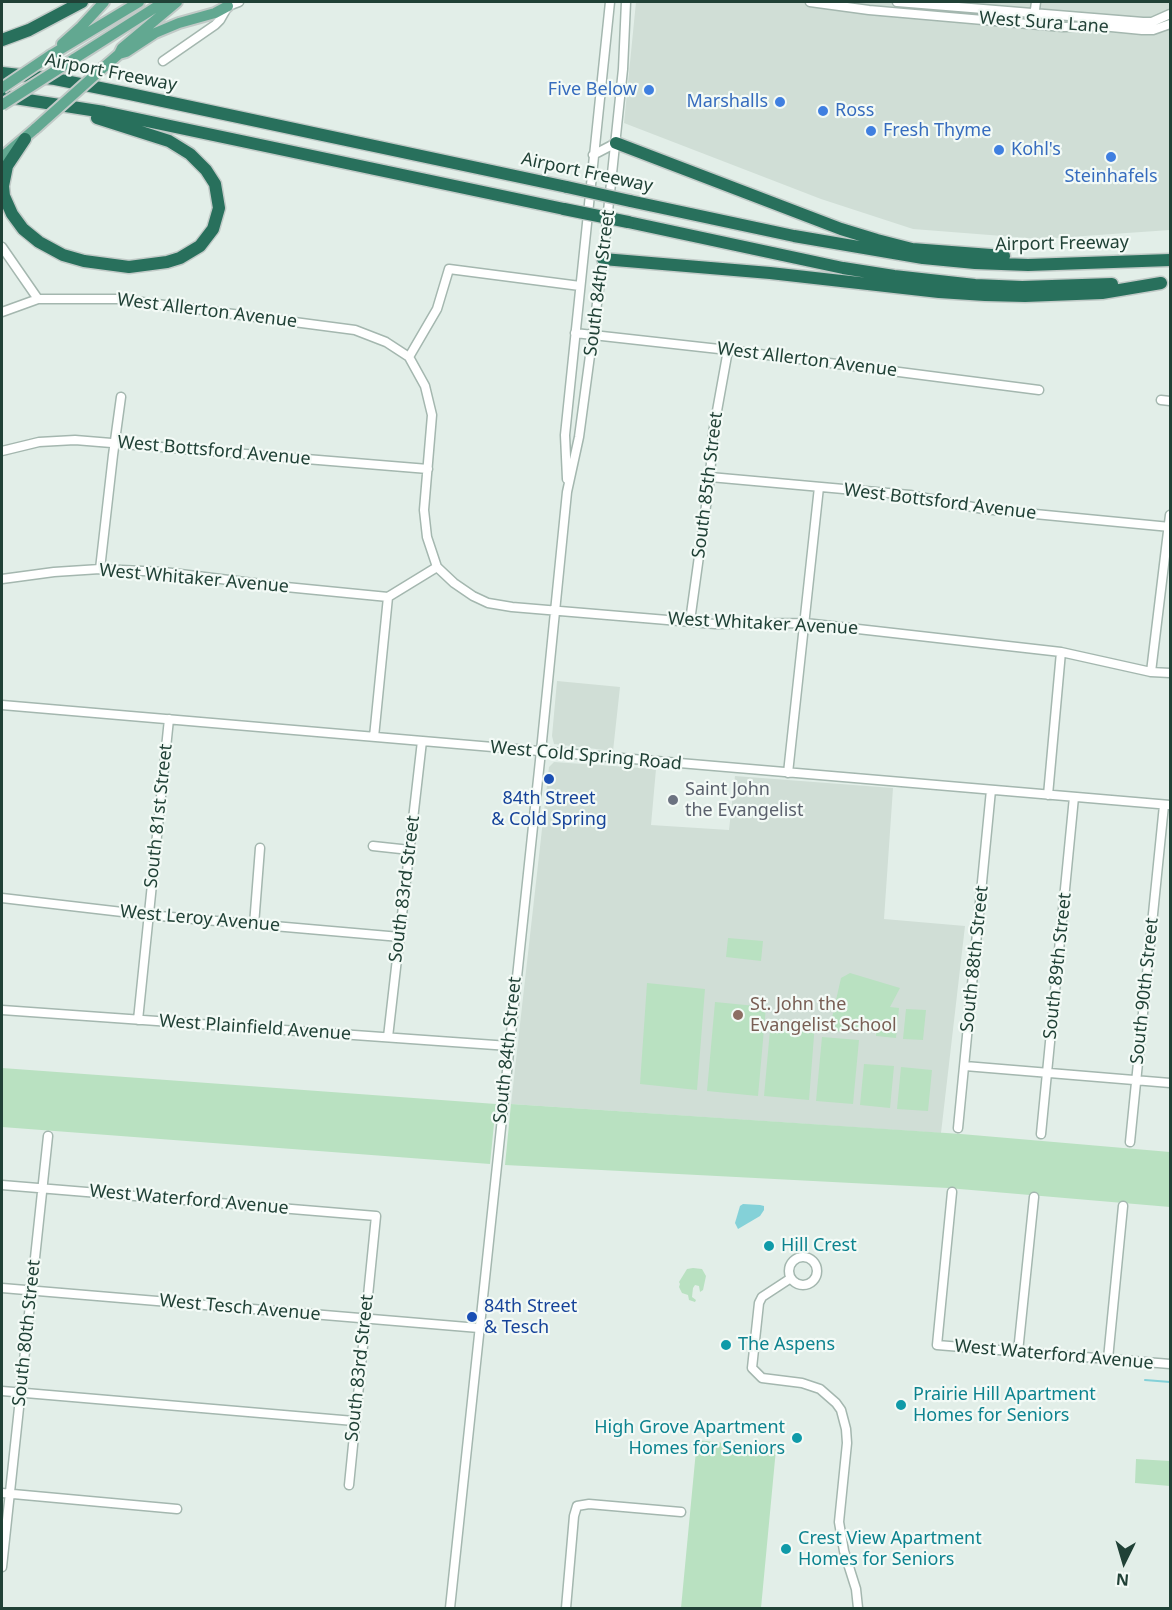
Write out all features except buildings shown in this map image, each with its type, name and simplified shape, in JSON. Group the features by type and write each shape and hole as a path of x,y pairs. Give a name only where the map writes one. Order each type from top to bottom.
{"highway":[{"path":"2,40 29,30 81,2"},
{"name":"Airport Freeway","path":"2,73 130,94 859,248 975,263 1028,265 1170,260"},
{"path":"2,96 71,106 843,268 975,285 1166,283"},
{"path":"25,139 11,158 5,172 4,196 18,224 39,242 63,255 84,261 129,267 167,262 180,258 200,246 213,229 218,215 219,201 215,184 199,162 169,141 92,117 71,106"},
{"path":"616,143 877,240 912,249 1010,257 1028,265"},
{"path":"603,259 985,295 1102,293 1166,283"}],"main road":[{"path":"51,55 104,2"},
{"path":"2,87 139,2"},
{"path":"2,105 164,2"},
{"path":"119,54 122,48 177,2"},
{"path":"2,157 119,54 163,29 179,22 215,13 228,6"}],"street":[{"path":"163,61 220,20 228,6 239,2"},
{"name":"South 84th Street","path":"567,492 565,435 610,2"},
{"name":"South 84th Street","path":"450,1608 567,492 579,437 594,337 616,143 626,2"},
{"name":"West Sura Lane","path":"810,2 869,10 1019,17 1035,14 1152,22 1170,14"},
{"name":"West Sura Lane","path":"897,2 1019,17 1034,24 1063,27 1101,26 1154,30 1170,24"},
{"path":"1019,17 1020,2"},
{"path":"1034,24 1036,2"},
{"path":"593,155 616,143"},
{"path":"2,247 38,298"},
{"path":"583,257 603,259"},
{"path":"374,737 387,597 437,567 427,537 425,522 432,414 425,386 409,357 437,309 449,268 580,285"},
{"name":"West Allerton Avenue","path":"2,312 38,298 119,299 355,330 386,342 409,357"},
{"name":"West Allerton Avenue","path":"575,333 1039,390"},
{"name":"South 85th Street","path":"690,621 710,477 713,433 728,350"},
{"path":"100,569 121,398"},
{"name":"West Bottsford Avenue","path":"2,451 39,442 75,440 428,469"},
{"name":"West Bottsford Avenue","path":"710,477 910,495 983,509 1170,527"},
{"path":"788,773 819,487"},
{"path":"1151,672 1170,514"},
{"name":"West Whitaker Avenue","path":"437,567 454,583 488,603 716,624 805,623 1061,652 1151,672 1170,673"},
{"name":"West Whitaker Avenue","path":"2,579 100,569 164,572 387,597"},
{"path":"1048,795 1061,652"},
{"name":"West Cold Spring Road","path":"2,705 1167,805"},
{"name":"South 81st Street","path":"138,1020 169,719"},
{"name":"South 83rd Street","path":"388,1037 422,741"},
{"name":"South 88th Street","path":"958,1128 991,790"},
{"name":"South 89th Street","path":"1041,1134 1074,797"},
{"name":"South 90th Street","path":"1130,1142 1167,805"},
{"path":"373,846 410,850"},
{"path":"254,925 260,848"},
{"name":"West Leroy Avenue","path":"2,898 148,915 400,937"},
{"name":"West Plainfield Avenue","path":"2,1010 508,1046"},
{"path":"965,1066 1170,1083"},
{"name":"South 80th Street","path":"2,1567 6,1493 21,1392 48,1136"},
{"name":"West Waterford Avenue","path":"2,1185 376,1216"},
{"name":"West Waterford Avenue","path":"952,1192 938,1345 1170,1364"},
{"path":"1018,1352 1034,1197"},
{"path":"1108,1359 1123,1206"},
{"name":"South 83rd Street","path":"349,1485 376,1216"},
{"path":"791,1278 762,1297 759,1303 752,1368 762,1378 802,1383 820,1389 836,1403 844,1418 847,1443 839,1522 842,1543 856,1589 858,1608"},
{"name":"West Tesch Avenue","path":"2,1288 479,1328"},
{"path":"2,1391 354,1421"},
{"path":"6,1493 177,1509"},
{"path":"566,1608 574,1516 577,1506 589,1503 681,1512"}],"shaded area":[{"path":"636,2 1170,2 1170,230 1041,239 913,229 821,199 624,123"},
{"path":"557,681 620,687 613,751 554,744 552,736"},
{"name":"St. John the Evangelist School","path":"554,762 656,769 651,825 729,830 735,776 893,788 884,919 965,926 941,1133 511,1104 549,767"}],"green space":[{"path":"728,938 763,941 761,961 726,957"},
{"path":"850,973 900,988 890,1007 899,1008 896,1038 876,1036 876,1027 857,1032 829,1031 841,978"},
{"path":"647,983 705,989 697,1090 640,1084"},
{"path":"715,1002 766,1007 758,1096 707,1091"},
{"path":"906,1009 926,1010 923,1040 903,1039"},
{"path":"771,1019 815,1023 809,1100 764,1096"},
{"path":"822,1037 859,1040 853,1104 816,1101"},
{"path":"864,1064 894,1066 890,1108 860,1105"},
{"path":"901,1067 932,1070 928,1111 897,1109"},
{"path":"2,1068 496,1104 490,1164 2,1127"},
{"path":"511,1104 961,1134 1170,1152 1170,1207 948,1188 505,1165"},
{"path":"687,1269 702,1269 706,1276 703,1290 700,1292 699,1286 695,1285 693,1288 692,1297 696,1300 695,1302 689,1300 688,1295 682,1293 679,1287 679,1282"},
{"path":"697,1440 776,1449 761,1608 681,1608"},
{"path":"1136,1459 1170,1461 1170,1486 1135,1483"}],"water":[{"path":"743,1204 764,1206 764,1210 760,1216 738,1229 735,1223 740,1206"}],"waterway":[{"path":"1145,1380 1170,1382"}],"place":[{"name":"Five Below","path":"649,90"},
{"name":"Marshalls","path":"780,102"},
{"name":"Ross","path":"823,111"},
{"name":"Fresh Thyme","path":"871,131"},
{"name":"Kohl's","path":"999,150"},
{"name":"Steinhafels","path":"1111,157"},
{"name":"84th Street & Cold Spring","path":"549,779"},
{"name":"Saint John the Evangelist","path":"673,800"},
{"name":"St. John the Evangelist School","path":"738,1015"},
{"name":"Hill Crest","path":"769,1246"},
{"name":"84th Street & Tesch","path":"472,1317"},
{"name":"The Aspens","path":"726,1345"},
{"name":"Prairie Hill Apartment Homes for Seniors","path":"901,1405"},
{"name":"High Grove Apartment Homes for Seniors","path":"797,1438"},
{"name":"Crest View Apartment Homes for Seniors","path":"786,1549"}]}
